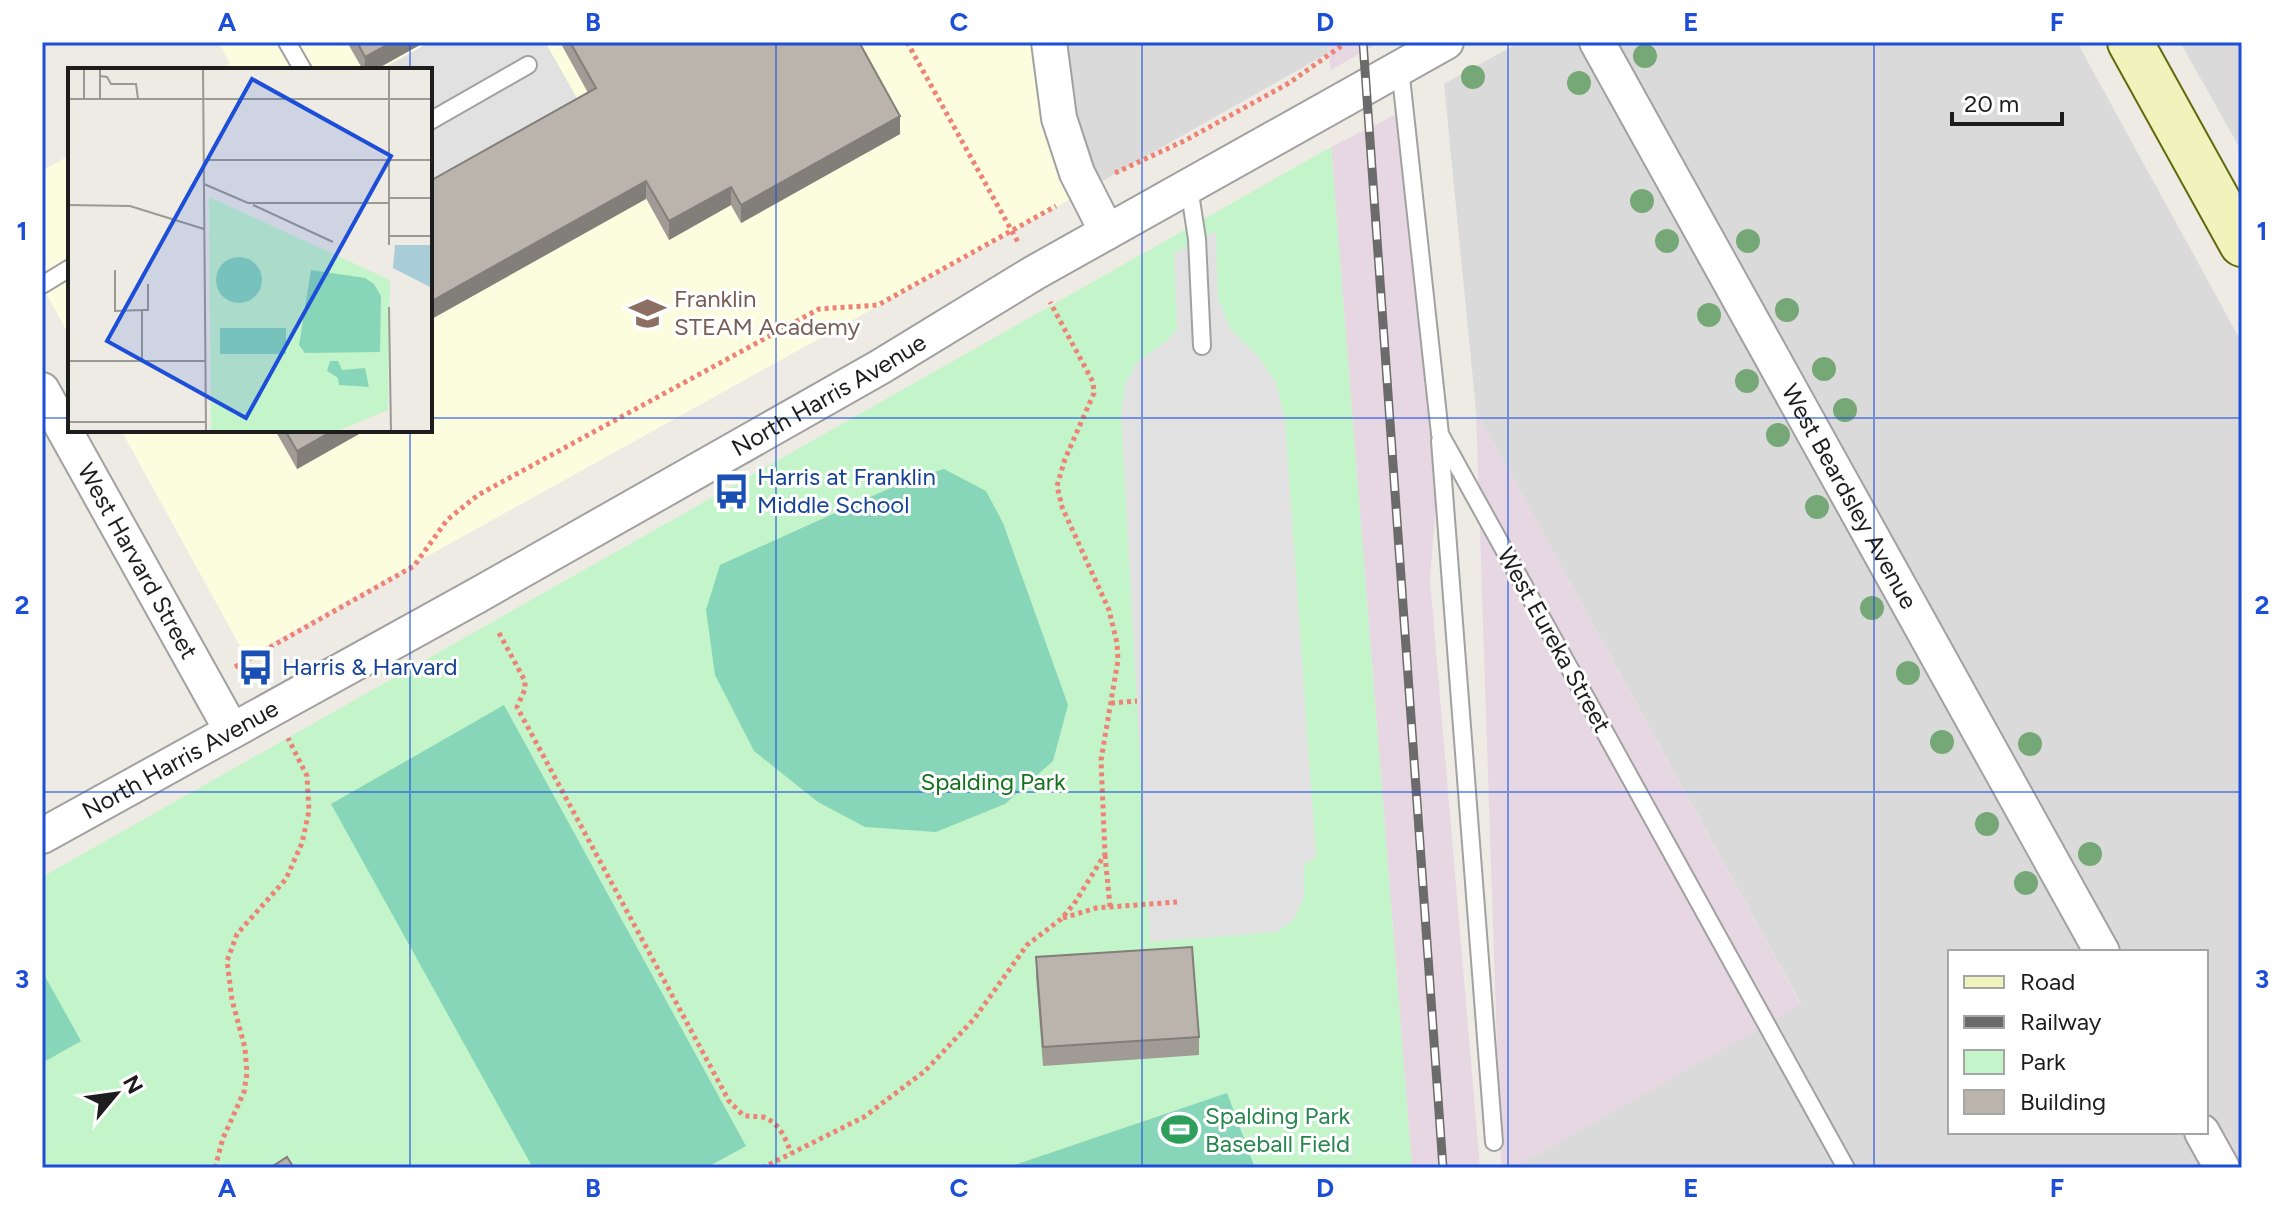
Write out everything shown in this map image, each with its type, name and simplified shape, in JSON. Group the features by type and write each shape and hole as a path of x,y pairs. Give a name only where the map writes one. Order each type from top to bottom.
{"main road":[{"path":"2130,42 2242,244"}],"street":[{"path":"1049,42 1059,118 1077,173 1107,232"},
{"name":"North Harris Avenue","path":"42,836 478,595 880,367 1107,232 1446,42"},
{"name":"West Beardsley Avenue","path":"1597,42 2101,950"},
{"name":"West Harvard Street","path":"42,390 232,731"},
{"path":"2203,1134 2222,1168"}],"lane":[{"path":"287,42 302,68"},
{"path":"432,120 528,65"},
{"name":"West Eureka Street","path":"1400,68 1440,434 1846,1168"},
{"path":"1189,187 1197,239 1202,346"},
{"path":"42,285 68,269"},
{"path":"1440,434 1494,1142"}],"path":[{"path":"907,42 1018,243"},
{"path":"1113,174 1186,140 1289,83 1347,42"},
{"path":"231,669 414,566 447,520 478,495 819,309 878,305 1061,203"},
{"path":"1051,304 1093,382 1094,393 1065,459 1057,486 1062,507 1115,626 1118,660 1101,760 1110,907"},
{"path":"499,633 525,681 517,707 729,1101 743,1115 762,1117 772,1122 784,1135 791,1153"},
{"path":"1111,703 1137,701"},
{"path":"215,1168 223,1138 244,1092 247,1073 245,1048 232,1000 227,961 237,934 286,879 302,843 309,811 307,776 286,735"},
{"path":"762,1168 864,1117 917,1078 974,1019 1027,945 1061,919 1085,889 1105,854"},
{"path":"1061,919 1110,907 1177,902"}],"shaded area":[{"name":"Franklin STEAM Academy","path":"218,42 1039,42 1076,196 246,657 122,432 432,432 432,68 222,68 230,63"},
{"path":"430,42 545,42 578,100 432,182 432,68 384,68"},
{"path":"1039,42 1327,42 1328,53 1076,196"},
{"path":"1327,42 1380,42 1331,70"},
{"path":"1520,42 2077,42 2242,343 2242,1168 1513,1168 1801,1004 1476,411 1444,84"},
{"path":"2180,42 2242,42 2242,152"},
{"path":"1411,107 1437,490 1430,580 1480,1168 1412,1168 1331,147"},
{"path":"68,156 68,333 42,286 42,171"},
{"path":"1216,231 1218,298 1230,328 1259,357 1276,383 1285,419 1316,857 1304,865 1304,897 1294,920 1276,932 1150,942 1121,415 1125,385 1136,363 1168,340 1177,328 1174,253"},
{"path":"1476,411 1801,1005 1513,1168 1501,1168"}],"green space":[{"name":"Spalding Park","path":"1331,147 1412,1168 42,1168 42,877"},
{"path":"944,469 986,491 1003,523 1068,705 1053,761 1005,804 936,832 865,827 818,802 754,751 715,675 706,610 720,565 908,480"},
{"path":"504,705 746,1146 706,1168 533,1168 331,804"},
{"path":"42,971 81,1041 42,1063"},
{"name":"Spalding Park Baseball Field","path":"1227,1093 1255,1168 1006,1168"}],"building":[{"path":"357,42 392,42 365,57"},
{"path":"570,42 859,42 900,116 741,205 731,187 669,221 646,181 432,301 432,180 596,88"},
{"path":"286,432 330,432 297,451"},
{"path":"1192,947 1199,1037 1043,1047 1036,957"},
{"path":"287,1157 294,1168 270,1168"}],"railway":[{"path":"1363,42 1443,1168"}],"place":[{"name":"Franklin STEAM Academy","path":"648,313"},
{"name":"Harris at Franklin Middle School","path":"731,491"},
{"name":"Harris & Harvard","path":"256,667"},
{"name":"Spalding Park Baseball Field","path":"1179,1130"}]}
